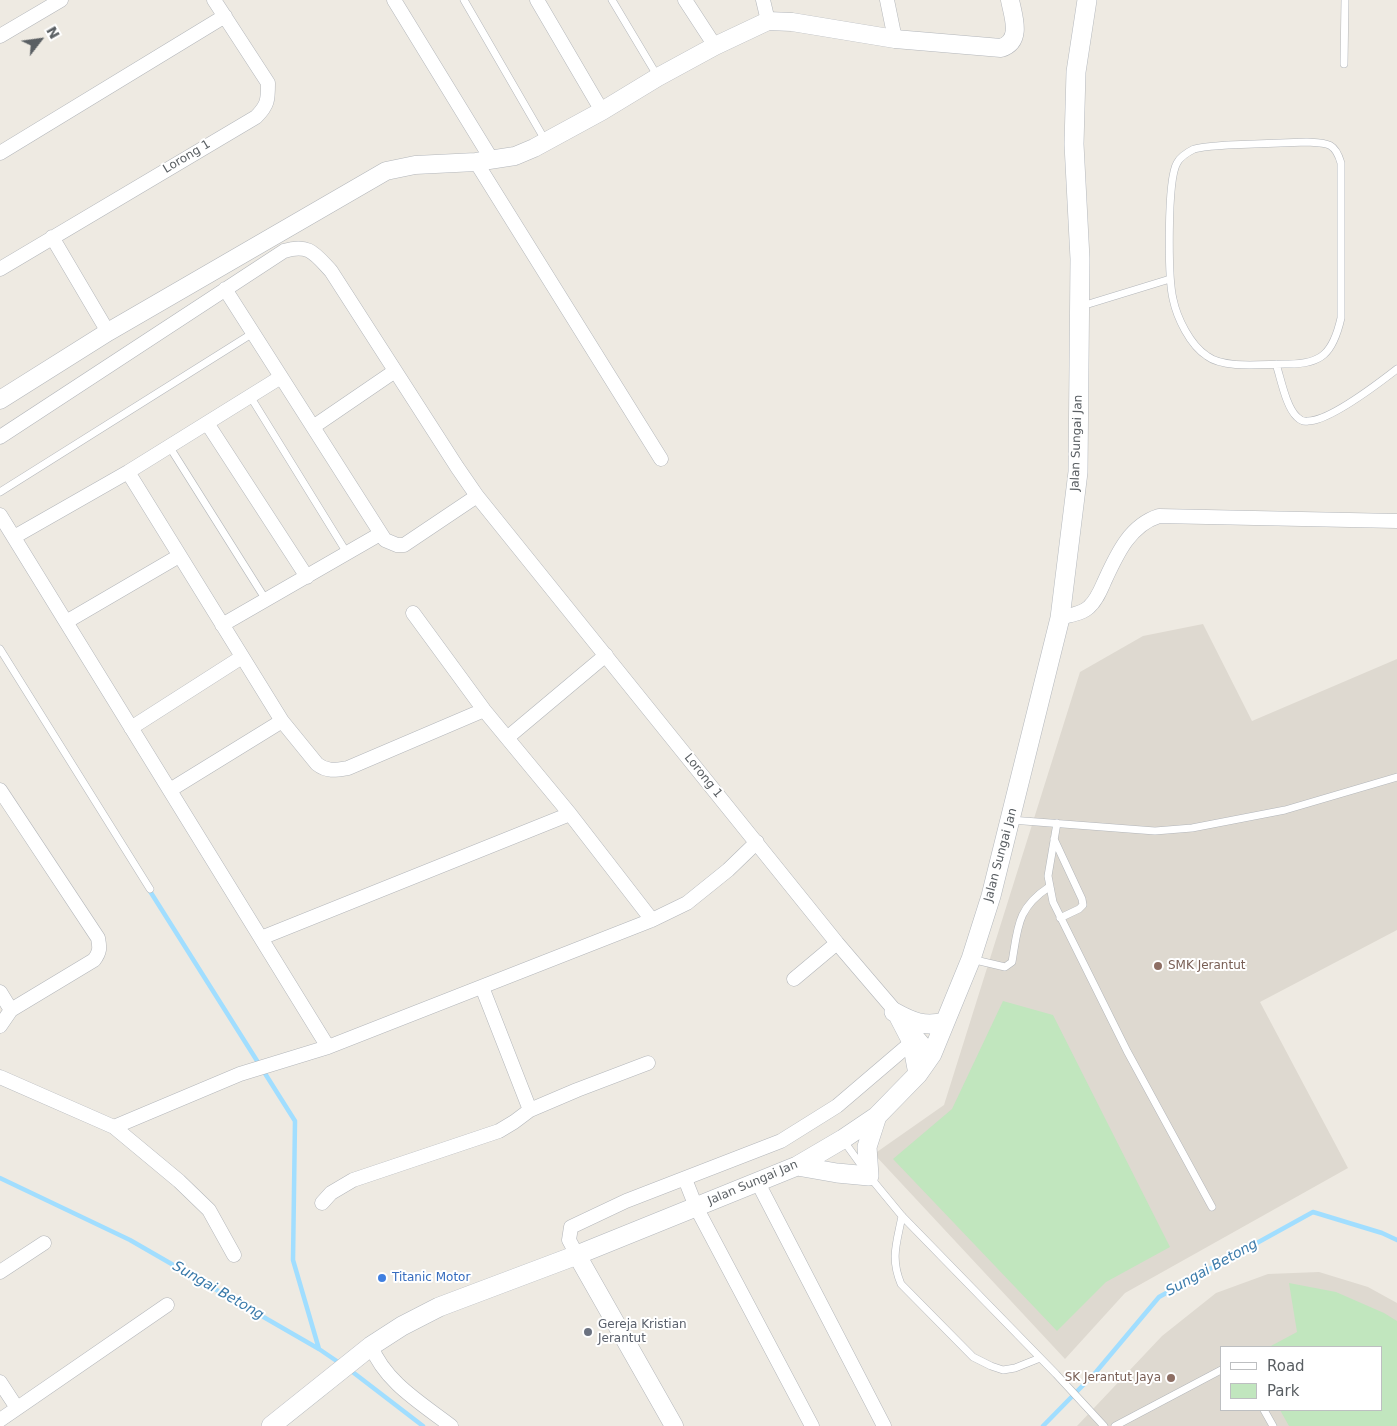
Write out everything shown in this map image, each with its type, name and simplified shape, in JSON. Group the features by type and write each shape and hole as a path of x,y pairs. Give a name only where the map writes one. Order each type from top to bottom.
{"main road":[{"name":"Jalan Sungai Jan","path":"271,1426 366,1350 402,1326 439,1307 577,1255 797,1166 878,1116 918,1074 932,1054 971,959 990,896 1060,618 1078,472 1080,259 1074,144 1076,72 1087,0"},
{"path":"897,1014 912,1022 924,1024 945,1022"},
{"path":"897,1014 912,1042 918,1074"},
{"path":"797,1166 869,1176 867,1147 878,1116"}],"street":[{"path":"2,35 61,0"},
{"name":"Lorong 1","path":"0,269 256,117 265,107 268,97 268,83 214,0"},
{"path":"394,0 484,161 660,459"},
{"path":"537,0 602,111"},
{"path":"686,0 715,46"},
{"path":"762,0 768,21"},
{"path":"887,0 895,39"},
{"path":"0,400 108,332 386,172 415,165 484,161 515,156 546,142 715,46 768,21 792,22 895,39 990,48 1008,46 1013,40 1016,32 1010,0"},
{"path":"0,153 224,16"},
{"path":"52,237 108,332"},
{"name":"Lorong 1","path":"0,437 284,252 297,247 308,250 320,258 331,271 477,496 837,944 932,1054"},
{"path":"226,290 385,540 391,544 404,545 477,496"},
{"path":"312,427 395,371"},
{"path":"14,537 128,472 281,377"},
{"path":"207,423 307,577"},
{"path":"128,472 282,721 317,764 323,768 334,770 348,768 484,710"},
{"path":"0,515 328,1047"},
{"path":"1060,618 1081,612 1089,607 1098,595 1124,544 1137,528 1148,519 1159,516 1397,521"},
{"path":"222,625 380,534"},
{"path":"66,622 179,556"},
{"path":"412,613 484,710 570,814 652,920"},
{"path":"507,738 606,655"},
{"path":"131,728 242,657"},
{"path":"170,790 282,721"},
{"path":"0,790 98,938 100,947 99,953 94,960 11,1010 0,1026"},
{"path":"261,938 570,814"},
{"path":"114,1127 240,1074 328,1047 652,920 687,903 728,870 756,842"},
{"path":"794,979 837,944"},
{"path":"482,987 530,1110"},
{"path":"0,992 11,1010"},
{"path":"674,1426 569,1240 571,1227 626,1201 781,1141 837,1106 912,1042"},
{"path":"322,1203 332,1193 353,1180 499,1130 530,1110 648,1062"},
{"path":"0,1077 114,1127 179,1181 209,1210 234,1255"},
{"path":"685,1179 696,1207 812,1426"},
{"path":"757,1181 884,1426"},
{"path":"0,1272 44,1243"},
{"path":"0,1420 167,1305"},
{"path":"366,1350 376,1358 391,1378 451,1426"},
{"path":"0,1382 17,1408"}],"lane":[{"path":"464,0 546,142"},
{"path":"612,0 658,77"},
{"path":"1344,64 1345,0"},
{"path":"1307,142 1325,143 1333,146 1338,153 1341,163 1341,318 1337,336 1330,349 1321,357 1302,364 1223,363 1208,357 1198,349 1187,334 1173,300 1170,279 1171,187 1177,163 1183,156 1195,149 1229,145 1307,142"},
{"path":"1080,306 1170,279"},
{"path":"0,492 253,333"},
{"path":"1276,364 1291,408 1296,416 1307,422 1337,410 1397,369"},
{"path":"250,396 347,553"},
{"path":"169,446 266,600"},
{"path":"0,649 150,889"},
{"path":"1010,820 1155,831 1192,828 1285,810 1397,777"},
{"path":"1057,823 1048,876 1053,902 1128,1051 1212,1207"},
{"path":"1054,838 1083,905 1079,909 1060,918"},
{"path":"971,959 1005,967 1009,966 1012,962 1019,924 1027,906 1035,896 1049,887"},
{"path":"842,1139 902,1216 1104,1426"},
{"path":"902,1216 894,1259 902,1284 973,1357 1003,1370 1015,1368 1040,1358"},
{"path":"1114,1426 1220,1371"},
{"path":"1265,1411 1273,1426"}],"shaded area":[{"name":"SMK Jerantut","path":"1203,624 1252,721 1397,659 1397,930 1260,1002 1348,1168 1125,1293 1065,1359 874,1154 944,1105 1080,672 1143,636"},
{"name":"SK Jerantut Jaya","path":"1319,1272 1368,1287 1397,1303 1397,1426 1077,1426 1162,1336 1216,1293 1268,1274"}],"green space":[{"path":"1003,1001 1053,1015 1170,1247 1106,1282 1057,1331 893,1159 952,1109"},
{"path":"1289,1283 1336,1292 1384,1313 1397,1321 1397,1426 1289,1426 1281,1411 1382,1411 1382,1346 1271,1346 1297,1332"}],"waterway":[{"path":"148,888 295,1121 293,1260 319,1349"},
{"name":"Sungai Betong","path":"0,1178 130,1240 319,1349 341,1364"},
{"name":"Sungai Betong","path":"1043,1426 1096,1372 1159,1297 1313,1212 1382,1233 1397,1240"},
{"name":"Sungai Betong","path":"350,1370 423,1426"}],"place":[{"name":"SMK Jerantut","path":"1158,966"},
{"name":"Titanic Motor","path":"382,1278"},
{"name":"Gereja Kristian Jerantut","path":"588,1332"},
{"name":"SK Jerantut Jaya","path":"1171,1378"}]}
